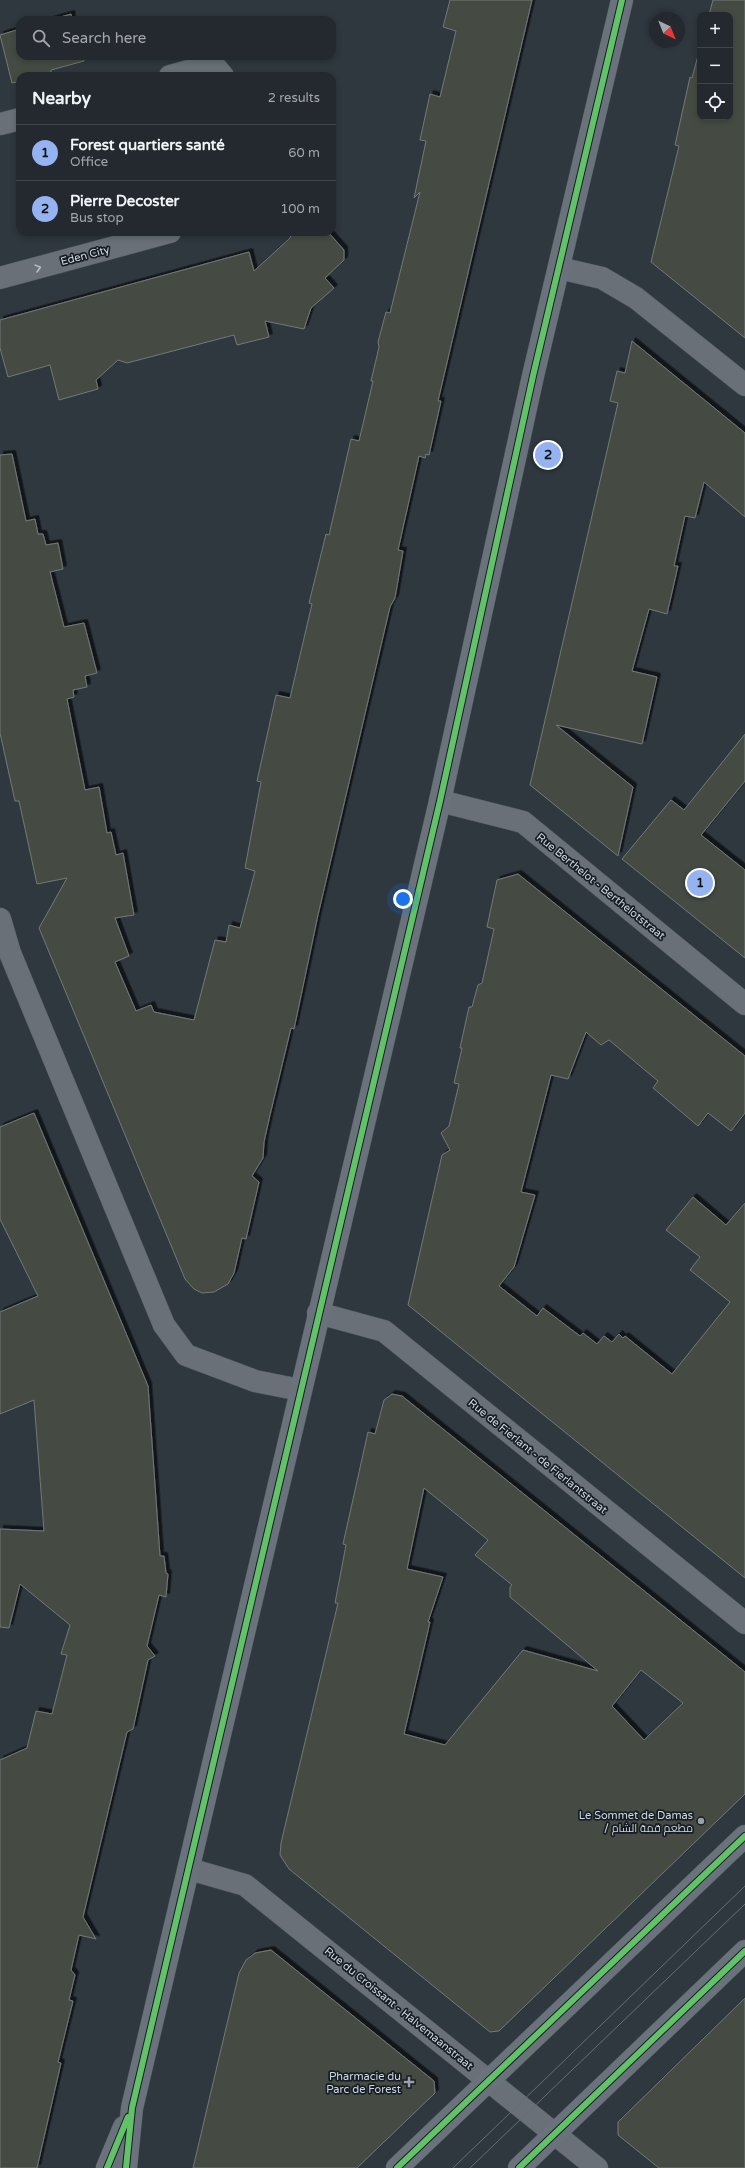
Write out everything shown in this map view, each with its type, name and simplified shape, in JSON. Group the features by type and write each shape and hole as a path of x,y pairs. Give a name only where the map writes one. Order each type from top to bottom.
{"street":[{"path":"126,2168 132,2108 318,1313 440,801 533,376 622,0"},
{"path":"184,72 213,64 220,72"},
{"path":"0,124 16,120"},
{"name":"Eden City","path":"0,278 155,236"},
{"path":"559,268 602,278 636,298 745,385"},
{"name":"Rue Berthelot - Berthelotstraat","path":"440,801 523,822 745,1004"},
{"path":"0,919 10,953 164,1325 186,1355 255,1381 300,1390"},
{"name":"Rue de Fierlant - de Fierlantstraat","path":"318,1313 384,1331 745,1623"},
{"path":"397,2168 745,1836"},
{"name":"Rue du Croissant - Halvemaanstraat","path":"189,1869 245,1885 597,2168"},
{"path":"519,2168 745,1951"},
{"path":"107,2168 132,2108"}],"building":[{"path":"450,0 532,0 438,401 441,401 429,455 426,454 425,458 419,456 398,550 403,551 395,598 390,607 318,915 294,1029 291,1028 270,1115 264,1142 263,1158 252,1176 259,1182 246,1239 242,1238 234,1273 228,1284 214,1292 202,1293 194,1289 185,1279 39,928 67,878 37,884 19,801 15,801 0,733 0,455 12,454 26,521 35,519 38,534 43,534 46,545 58,543 63,569 50,572 64,627 84,623 97,673 85,676 87,687 73,690 74,697 67,699 85,790 99,787 107,833 111,832 116,855 123,853 134,915 115,918 129,956 115,962 136,1011 151,1005 154,1012 194,1020 215,940 226,942 229,925 240,928 255,871 245,868 261,782 257,781 276,695 290,698 312,604 309,603 326,534 329,535 351,439 359,441 373,381 371,381 379,347 378,342 386,312 390,313 420,192 414,198 426,141 420,140 430,94 440,97 456,31 443,27"},
{"path":"713,0 745,0 745,338 651,262 679,146 675,145 690,77 692,78 697,59 697,120 733,120 733,12 710,12"},
{"path":"16,30 16,60 84,61 51,70 51,72 16,72 16,82 12,83 0,35"},
{"path":"291,236 332,236 344,250 344,260 325,278 334,288 311,308 304,329 265,321 269,337 237,345 234,335 127,363 118,360 96,380 98,389 59,400 50,365 8,377 0,348 0,320 249,252 254,271"},
{"path":"632,341 745,433 745,517 704,482 695,518 685,516 674,566 678,566 667,614 649,609 632,671 657,677 642,744 556,725 633,787 618,856 530,785 618,403 610,401 617,371 625,373"},
{"path":"745,734 745,781 701,835 745,870 745,958 622,859 671,800 684,810"},
{"path":"518,874 745,1056 745,1113 731,1131 708,1113 698,1126 653,1088 658,1081 609,1040 601,1045 586,1032 568,1079 551,1075 521,1192 535,1195 514,1267 499,1286 537,1316 543,1308 580,1336 583,1333 597,1344 604,1336 612,1342 619,1334 623,1338 625,1336 672,1374 730,1302 690,1270 700,1257 666,1230 693,1197 726,1225 745,1203 745,1578 408,1305 442,1155 450,1150 441,1133 449,1126 459,1084 454,1083 469,1007 472,1007 478,985 482,983 494,929 487,927 497,880"},
{"path":"34,1113 148,1386 160,1556 164,1556 166,1573 168,1574 166,1597 159,1595 147,1646 155,1656 148,1660 133,1729 127,1732 83,1917 96,1939 79,1935 71,1970 75,1975 69,2000 73,2001 58,2062 61,2063 37,2168 0,2168 0,1760 27,1748 36,1711 52,1714 67,1655 61,1654 70,1625 20,1584 9,1628 0,1627 0,1529 44,1531 34,1400 0,1414 0,1312 38,1296 0,1219 0,1127"},
{"path":"392,1394 402,1396 745,1672 745,1794 499,2031 490,2032 289,1869 280,1855 281,1843 338,1603 335,1603 346,1545 343,1544 368,1432 375,1434 384,1400","holes":["424,1488 488,1540 475,1555 512,1585 510,1587 510,1597 598,1671 523,1650 445,1745 404,1734 430,1622 428,1622 443,1577 407,1569","641,1670 683,1703 644,1740 612,1706"]},
{"path":"271,1950 434,2081 435,2093 357,2168 193,2168 239,1973 246,1960 255,1953"},
{"path":"745,1998 745,2168 659,2168 618,2135 618,2122"}],"tram line":[{"path":"453,2168 745,1886"},
{"path":"470,2168 745,1904"}],"cycle path":[{"path":"126,2168 132,2108 440,801 533,376 622,0"},
{"path":"397,2168 745,1836"},
{"path":"519,2168 745,1951"},
{"path":"107,2168 128,2117"}],"place":[{"name":"Pierre Decoster","path":"548,455"},
{"name":"Forest quartiers santé","path":"700,883"},
{"name":"Le Sommet de Damas / مطعم قمة الشام","path":"701,1821"},
{"name":"Pharmacie du Parc de Forest","path":"409,2082"}]}
